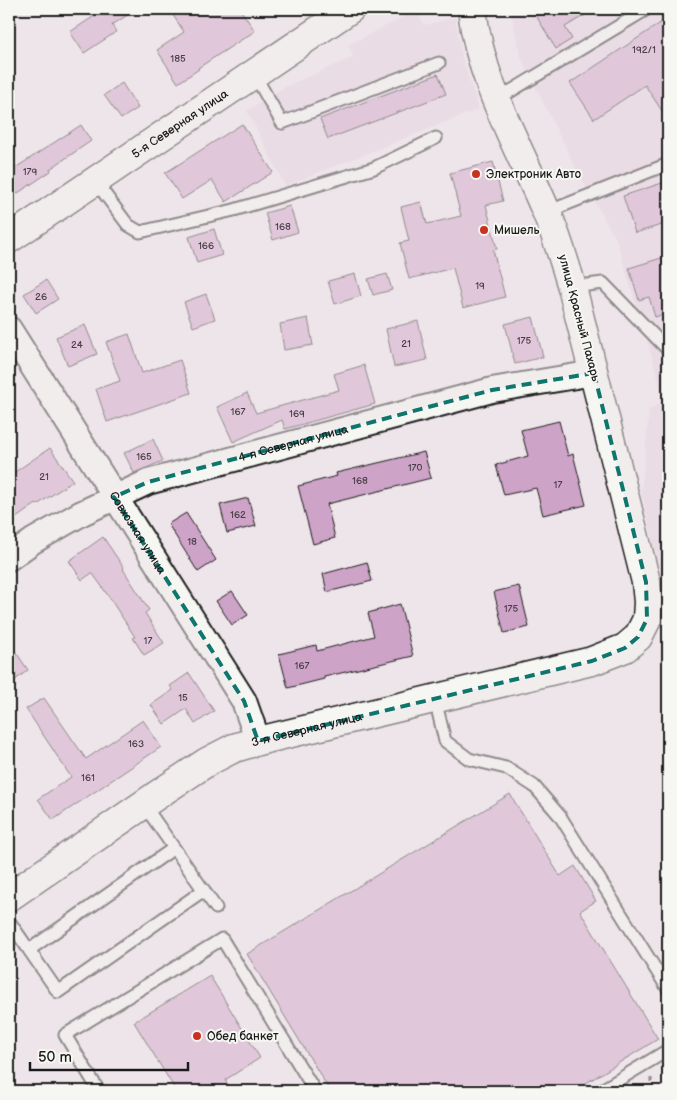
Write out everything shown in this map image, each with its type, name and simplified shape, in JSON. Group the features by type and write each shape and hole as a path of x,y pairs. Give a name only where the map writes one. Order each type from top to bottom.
{"main road":[{"name":"5-я Северная улица","path":"9,238 350,9"},
{"name":"улица Красный Пахарь","path":"472,9 474,28 486,76 547,212 558,240 572,287 646,582 647,619 638,637"},
{"name":"3-я Северная улица","path":"9,898 207,762 234,748 592,661 625,648 638,637"}],"street":[{"name":"Совхозная улица","path":"9,328 244,701 258,741"},
{"name":"4-я Северная улица","path":"9,558 33,541 82,513 148,482 492,390 594,372"}],"lane":[{"path":"496,100 647,9"},
{"path":"254,74 282,123 439,63"},
{"path":"94,180 128,225 140,232 234,210 374,168 436,138"},
{"path":"547,212 668,164"},
{"path":"572,287 603,283 668,350"},
{"path":"435,699 444,742 469,759 506,768 534,786 560,816 668,989"},
{"path":"144,804 216,908"},
{"path":"29,950 174,848"},
{"path":"9,922 58,992 204,890"},
{"path":"99,1091 65,1035 222,939 315,1091"},
{"path":"600,1091 668,1050"}],"highlighted area":[{"path":"594,373 646,582 647,619 638,637 625,648 592,661 258,741 244,701 114,497 148,482 492,390"}],"shaded area":[{"path":"512,9 668,9 668,606 641,491 649,409 665,401 616,239 577,171 521,58 511,13"},
{"path":"417,10 424,25 455,17 463,60 479,109 285,186 247,111 282,88 353,57 348,45"}],"building":[{"path":"105,9 137,9 112,25 116,32 84,53 70,32"},
{"path":"169,9 240,9 255,31 178,83 157,50 184,32"},
{"path":"532,9 595,9 565,27 572,39 556,49"},
{"path":"668,18 668,120 645,85 594,119 570,83"},
{"path":"438,74 446,94 328,139 320,119"},
{"path":"122,83 138,108 121,119 104,95"},
{"path":"242,124 273,172 226,202 212,180 182,199 165,173"},
{"path":"81,125 91,141 9,199 9,172"},
{"path":"493,162 503,201 486,205 497,249 493,250 505,297 463,308 453,268 409,279 400,243 409,241 401,207 421,202 427,224 461,216 450,173"},
{"path":"668,181 668,223 635,233 623,196"},
{"path":"290,206 298,232 273,240 265,213"},
{"path":"214,229 222,255 197,263 189,237"},
{"path":"668,256 668,313 655,317 649,297 639,300 629,268"},
{"path":"355,274 361,296 335,304 328,281"},
{"path":"387,274 392,290 373,295 368,279"},
{"path":"46,280 58,299 36,313 24,294"},
{"path":"206,294 215,319 193,327 184,302"},
{"path":"533,317 543,357 515,364 505,324"},
{"path":"308,318 313,345 284,350 280,324"},
{"path":"418,321 427,360 394,367 386,329"},
{"path":"85,325 97,354 68,366 56,337"},
{"path":"129,334 142,373 180,360 191,393 107,422 96,389 120,381 106,342"},
{"path":"364,365 375,404 285,429 282,420 233,442 217,407 247,393 256,413 339,390 334,374"},
{"path":"559,421 568,456 573,454 586,505 543,515 536,488 504,495 496,465 528,456 521,430"},
{"path":"153,439 163,461 134,473 124,453"},
{"path":"50,448 73,481 9,523 9,476"},
{"path":"424,452 431,478 327,504 335,538 313,544 298,486 337,476 336,473"},
{"path":"248,498 256,526 227,533 220,505"},
{"path":"186,513 216,560 198,572 168,524"},
{"path":"103,537 149,610 145,613 164,643 144,655 133,638 135,637 92,573 82,580 69,561"},
{"path":"367,562 372,581 327,592 323,574"},
{"path":"519,586 529,627 504,633 494,592"},
{"path":"232,591 248,615 232,625 216,601"},
{"path":"400,604 413,656 324,677 324,679 288,688 279,654 316,645 317,651 374,636 368,613"},
{"path":"9,642 28,670 9,685"},
{"path":"189,673 214,711 195,724 186,709 164,724 151,705 173,690 170,686"},
{"path":"44,698 86,759 143,720 161,747 53,820 38,799 71,777 26,709"},
{"path":"510,794 560,876 575,866 596,901 580,911 658,1039 573,1091 330,1091 247,954"},
{"path":"210,976 260,1058 225,1080 232,1091 176,1091 134,1022"}],"place":[{"name":"Электроник Авто","path":"476,174"},
{"name":"Мишель","path":"484,230"},
{"name":"Обед банкет","path":"197,1036"}]}
